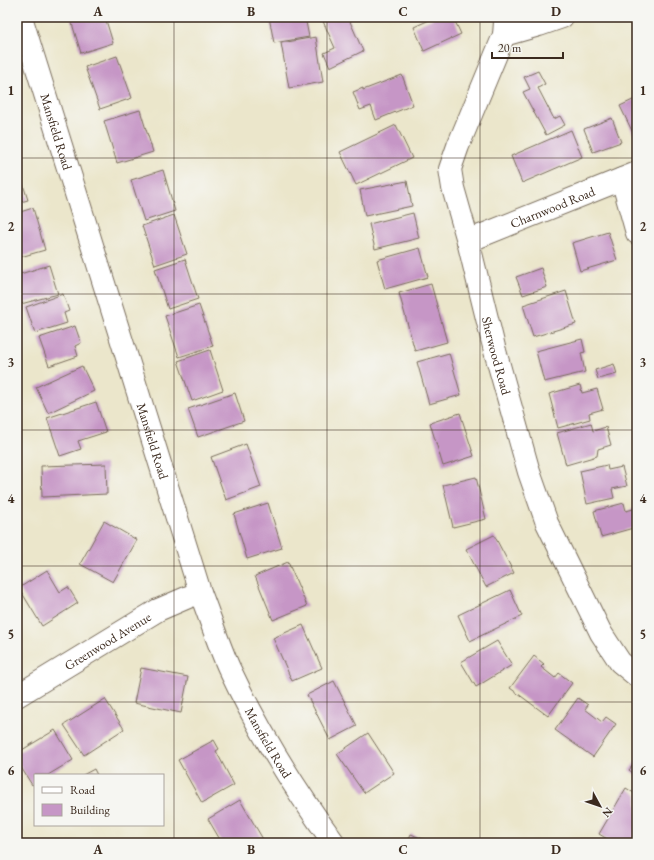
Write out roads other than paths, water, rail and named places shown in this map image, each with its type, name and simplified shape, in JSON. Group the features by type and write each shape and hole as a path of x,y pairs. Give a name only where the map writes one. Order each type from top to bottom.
{"street":[{"name":"Mansfield Road","path":"21,17 200,592 229,668 262,733 304,802 334,843"},
{"path":"504,26 539,26 562,17"},
{"name":"Sherwood Road","path":"504,26 450,169 453,188 468,241 499,366 529,472 547,523 601,633 620,662 637,676"},
{"path":"630,176 637,233"},
{"name":"Charnwood Road","path":"468,241 630,176"},
{"name":"Greenwood Avenue","path":"17,696 158,610 200,592"}]}
